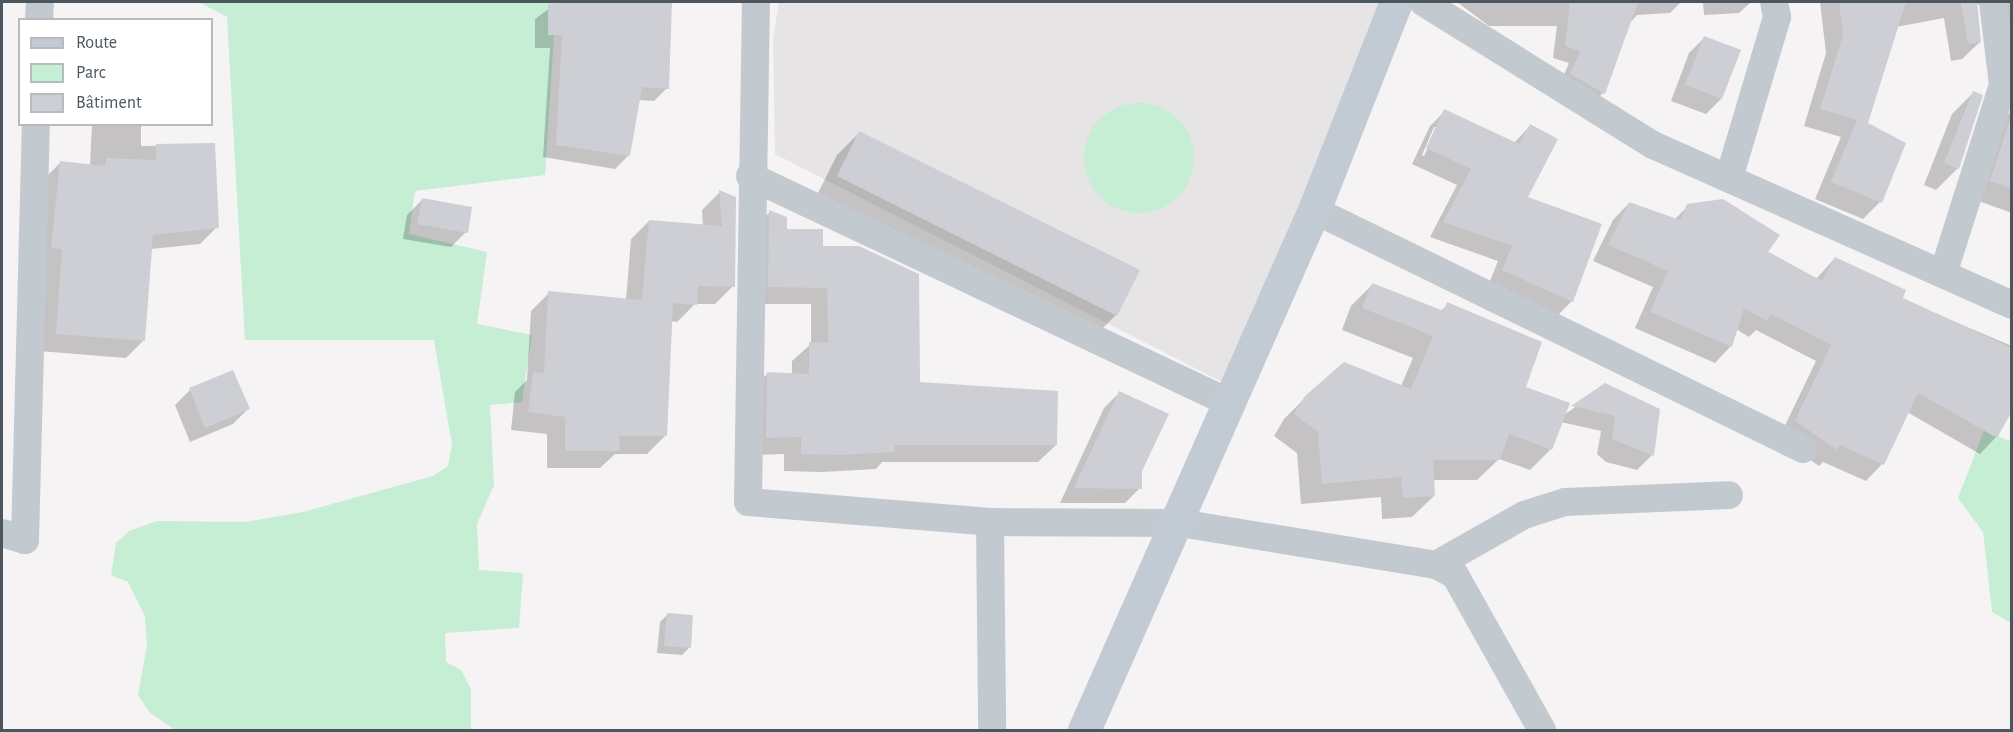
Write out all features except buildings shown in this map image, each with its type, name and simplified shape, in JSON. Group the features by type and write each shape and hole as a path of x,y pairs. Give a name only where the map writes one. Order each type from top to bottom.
{"street":[{"path":"39,2 39,18"},
{"path":"756,2 750,176 748,502 990,522 1180,523 1436,565 1455,575 1542,730"},
{"path":"1084,730 1180,523 1314,210 1396,2"},
{"path":"1423,2 1653,145 2012,305"},
{"path":"1729,178 1777,17 1774,2"},
{"path":"1943,274 2007,87 1993,2"},
{"path":"2,532 25,540 36,126"},
{"path":"750,176 1230,403"},
{"path":"1314,210 1803,449"},
{"path":"1436,565 1524,515 1565,502 1729,495"},
{"path":"990,522 992,730"}],"shaded area":[{"path":"779,2 1381,2 1236,389 775,154 773,40"}],"green space":[{"path":"199,2 556,2 545,175 415,191 409,234 487,252 477,324 532,335 522,402 490,405 494,485 477,524 479,570 523,573 519,628 445,633 446,662 461,670 471,689 471,730 175,730 150,713 138,695 147,645 145,616 128,582 111,575 116,543 129,531 157,521 245,522 303,512 433,476 448,466 452,445 434,340 245,340 227,17"},
{"path":"1139,103 1160,108 1178,119 1189,137 1194,158 1189,179 1178,197 1160,208 1139,213 1118,208 1100,197 1089,179 1084,158 1089,137 1100,119 1118,108"},
{"path":"1984,431 2011,441 2011,623 1992,612 1983,532 1958,498"}]}
